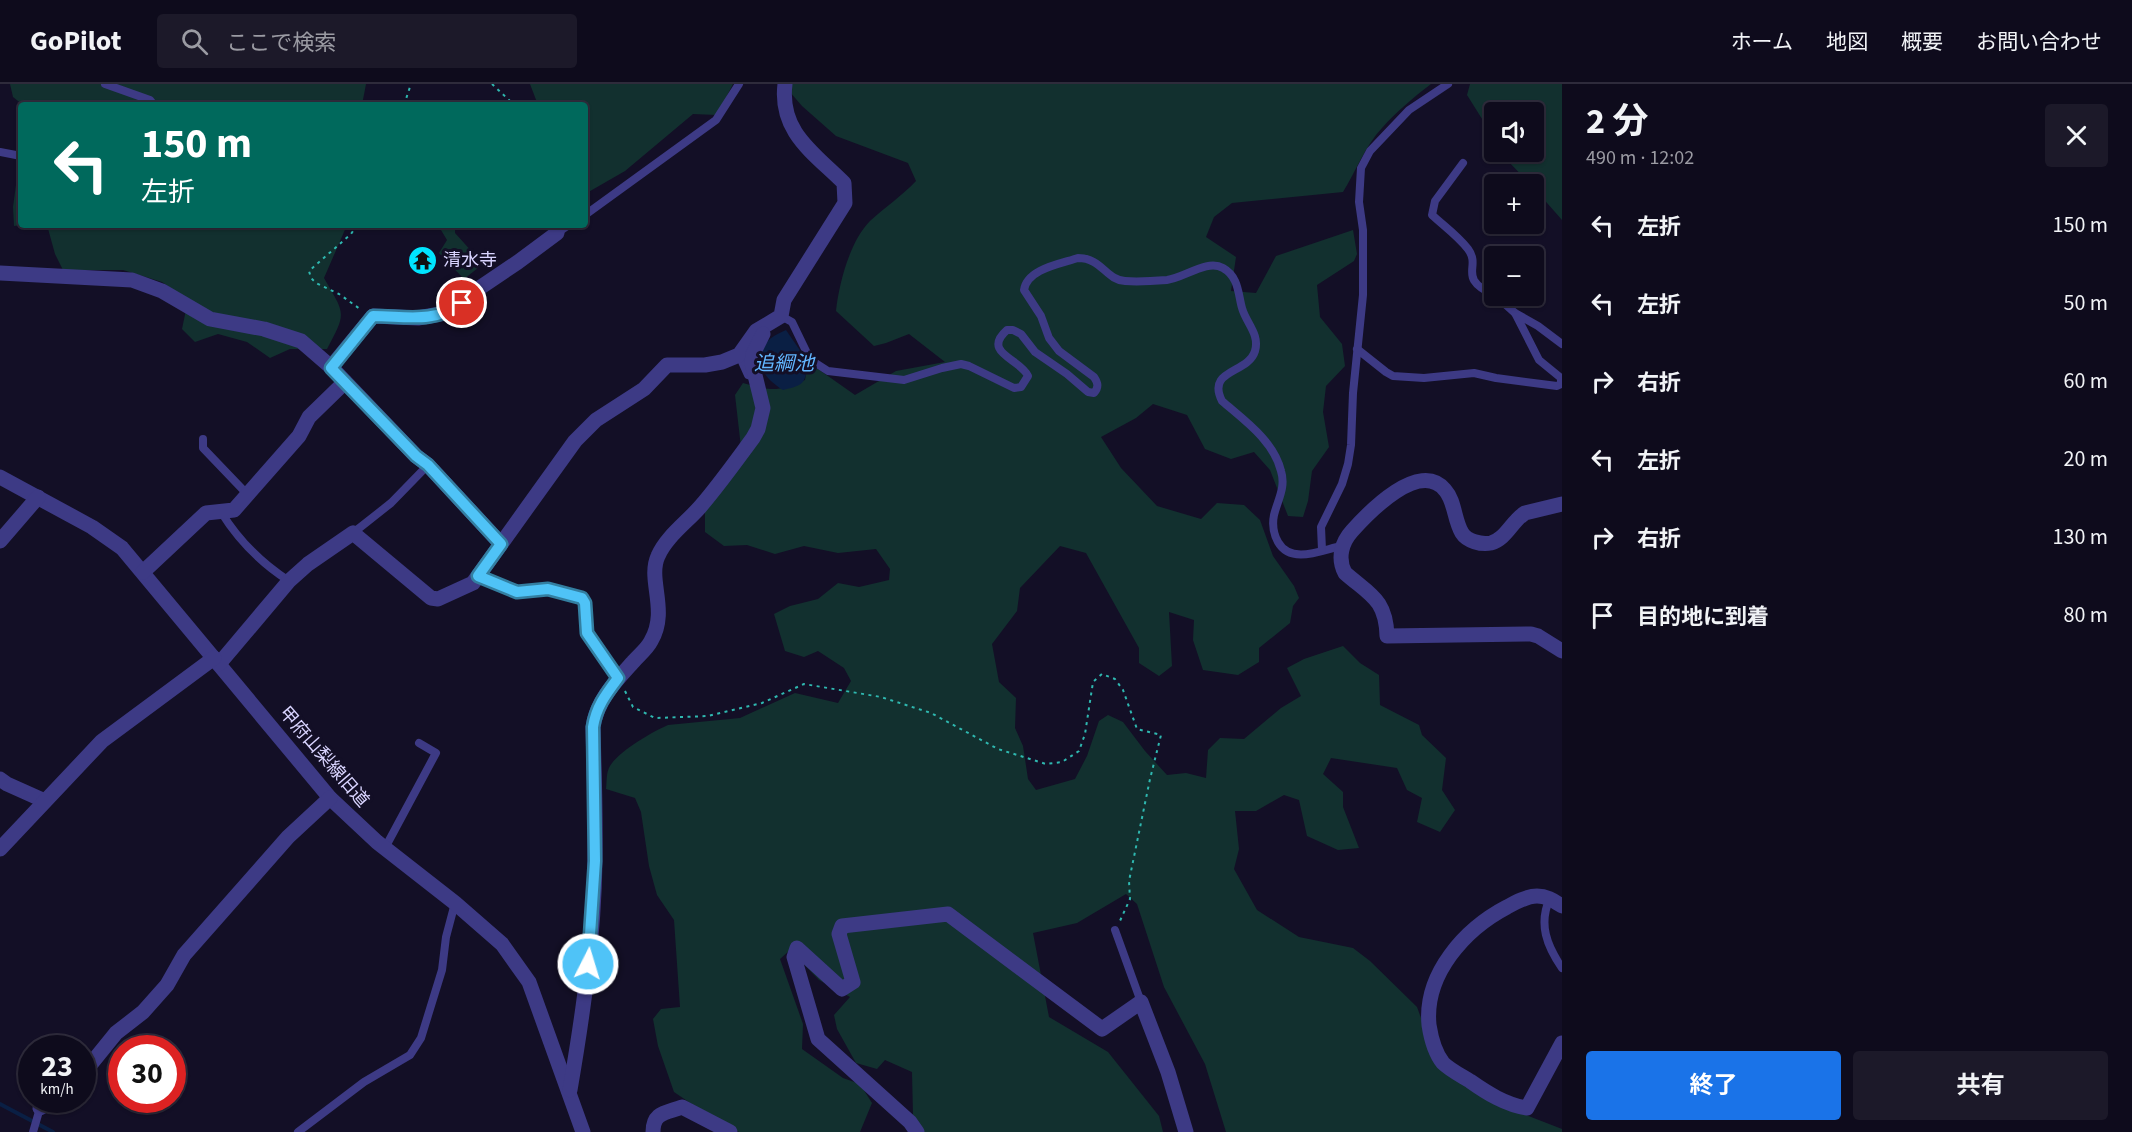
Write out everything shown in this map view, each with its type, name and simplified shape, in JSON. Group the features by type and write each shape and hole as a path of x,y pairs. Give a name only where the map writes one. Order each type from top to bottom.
{"street":[{"path":"0,849 102,741 217,661 289,581 308,564 353,533 431,598 438,599 473,584 574,441 596,420 644,389 667,365 705,365 722,362 739,355 756,331 781,316 784,300 845,203 844,183 793,131 784,107 785,84"},
{"path":"331,368 373,316 418,318 451,312 477,289 563,229"},
{"path":"0,273 132,280 162,291 210,319 264,329 301,341 428,465 501,544"},
{"path":"570,1091 584,1010 592,918 595,861 593,727 595,715 603,698 649,645 655,634 659,623 655,567 658,555 700,506 758,429 763,408 752,363 753,354 767,326"},
{"path":"143,572 206,513 234,510 299,436 309,417 345,382"},
{"name":"甲府山梨線旧道","path":"0,477 107,536 122,548 330,798 385,848 455,903 502,944 529,982 583,1132"},
{"path":"1562,504 1525,513 1501,538 1490,543 1479,543 1462,534 1449,495 1444,489 1427,480 1415,481 1376,505 1341,546 1341,567 1382,608 1386,620 1387,636 1531,633 1562,651"},
{"path":"0,541 38,497"},
{"path":"0,779 45,801"},
{"path":"96,1058 116,1033 143,1012 167,985 184,955 288,837 330,798"},
{"path":"1556,902 1537,896 1521,900 1497,912 1473,930 1441,969 1428,1012 1431,1038 1443,1064 1479,1088 1513,1106 1527,1108 1562,1043"},
{"path":"917,1132 910,1122 818,1039 794,957 798,948 842,989 853,982 839,934 842,926 948,914 1102,1029 1141,1002 1168,1072 1186,1132"},
{"path":"653,1132 653,1122 657,1116 682,1107 730,1132"}],"lane":[{"path":"105,84 152,102"},
{"path":"588,213 716,120 739,84"},
{"path":"1322,550 1321,526 1342,484 1348,464 1363,295 1364,230 1359,202 1361,168 1370,151 1409,110 1448,84"},
{"path":"0,152 18,155"},
{"path":"1463,163 1435,201 1432,215 1472,256 1471,275 1478,287 1484,290"},
{"path":"781,316 792,322 814,362 828,371 904,380 961,364 1014,388 1022,387 1028,376 1025,370 1002,353 998,347 1002,335 1007,330 1013,330 1021,334 1035,352 1088,392 1094,393 1098,388 1094,377 1059,351 1049,338 1041,316 1024,290 1025,283 1032,275 1078,258 1096,262 1114,279 1124,282 1168,279 1211,265 1222,267 1236,282 1242,309 1256,341 1255,351 1247,363 1224,376 1220,381 1219,395 1222,401 1265,441 1278,461 1284,483 1273,530 1281,547 1294,554 1305,555 1341,546"},
{"path":"1507,306 1562,345"},
{"path":"1357,349 1393,376 1424,378 1474,373 1557,386 1561,384 1560,378 1539,360 1515,313"},
{"path":"739,355 748,375 756,377"},
{"path":"203,439 203,448 248,495"},
{"path":"353,533 391,503 428,465"},
{"path":"221,512 233,531 253,554 289,581"},
{"path":"478,576 517,592 548,589 582,598 585,603 587,633 618,678"},
{"path":"385,848 436,753 419,743"},
{"path":"1556,902 1543,918 1548,946 1562,968"},
{"path":"298,1132 364,1082 410,1055 421,1038 442,970 446,937 455,903"},
{"path":"1115,930 1141,1002"},
{"path":"33,1132 39,1113"}],"path":[{"path":"405,102 411,84"},
{"path":"492,84 510,102"},
{"path":"355,228 309,271 316,283 339,294 373,316"},
{"path":"618,678 633,707 655,718 708,716 762,703 804,684 852,694 881,697 932,713 998,748 1046,764 1062,762 1079,751 1085,734 1093,682 1102,674 1115,679 1123,690 1137,729 1161,735 1149,779 1129,881 1130,898 1115,930"}],"green space":[{"path":"10,84 366,84 363,102 19,102 13,97"},
{"path":"530,84 733,84 717,115 693,114 625,171 588,192 588,102 537,102"},
{"path":"783,84 1431,84 1399,110 1376,135 1343,192 1232,203 1214,217 1206,237 1236,257 1231,291 1256,293 1276,256 1353,230 1357,254 1354,261 1317,285 1320,317 1342,344 1345,366 1326,386 1323,412 1329,447 1312,471 1308,501 1303,517 1288,516 1270,470 1254,452 1231,459 1205,449 1187,415 1153,404 1136,418 1101,437 1121,468 1157,506 1201,519 1217,503 1244,505 1260,520 1273,556 1294,586 1299,598 1293,606 1290,623 1259,648 1259,662 1238,675 1203,670 1193,640 1194,620 1169,612 1172,666 1159,676 1139,663 1139,648 1086,553 1060,546 1020,588 1017,611 992,644 999,682 1016,698 1015,728 1023,746 1028,779 1036,790 1075,779 1087,756 1099,721 1108,715 1123,722 1167,775 1186,773 1206,778 1208,750 1220,738 1244,739 1281,708 1301,696 1287,668 1304,659 1343,646 1360,663 1379,675 1380,705 1419,725 1422,735 1446,758 1442,790 1455,810 1440,832 1417,822 1422,798 1407,790 1397,768 1331,758 1323,774 1343,792 1343,807 1359,848 1338,850 1307,836 1299,800 1284,795 1256,811 1235,811 1239,849 1234,869 1257,910 1299,937 1353,948 1370,961 1417,1007 1432,1048 1498,1104 1562,1129 1562,1132 1226,1132 1205,1064 1164,987 1137,904 1126,894 1077,923 1033,933 1049,1017 1108,1052 1159,1116 1163,1132 923,1132 913,1115 912,1072 885,1060 877,1069 856,1063 837,1029 834,1015 850,997 819,980 790,950 780,959 803,1024 802,1049 843,1078 860,1084 872,1103 860,1132 739,1132 674,1092 658,1046 653,1019 661,1009 680,1007 674,920 657,895 649,866 641,812 635,798 606,789 609,768 614,760 628,748 668,725 740,718 795,693 838,703 851,681 844,668 818,651 804,657 785,651 774,614 790,606 818,599 838,583 859,587 889,580 890,569 876,549 838,553 804,546 775,554 747,545 724,546 705,532 705,507 742,456 735,395 743,383 774,389 788,387 805,380 808,362 855,395 896,371 945,362 909,334 874,346 836,311 843,275 851,251 863,229 916,181 908,163 836,136 802,106"},
{"path":"1470,84 1562,84 1562,220 1544,200 1544,174 1520,174 1509,162 1544,162 1544,102 1484,102 1484,122 1467,95"},
{"path":"18,170 18,226 14,226 13,207"},
{"path":"48,228 346,228 324,278 336,299 341,313 340,320 327,349 290,349 270,358 247,342 218,334 195,342 182,329 188,300 162,282 123,270 63,270 55,254"},
{"path":"440,228 455,228 455,233 483,264 464,279 439,253 447,240"}],"water":[{"name":"追綱池","path":"786,330 808,362 806,375 802,382 795,387 783,390 765,374 759,358 766,342"}],"waterway":[{"path":"0,1104 53,1132"}],"place":[{"name":"清水寺","path":"422,260"}],"route":[{"path":"462,303 451,312 435,316 418,318 373,316 331,368 416,456 428,465 501,544 478,576 517,592 548,589 582,598 585,603 587,633 618,678 603,698 595,715 593,727 595,861 588,964"}]}
